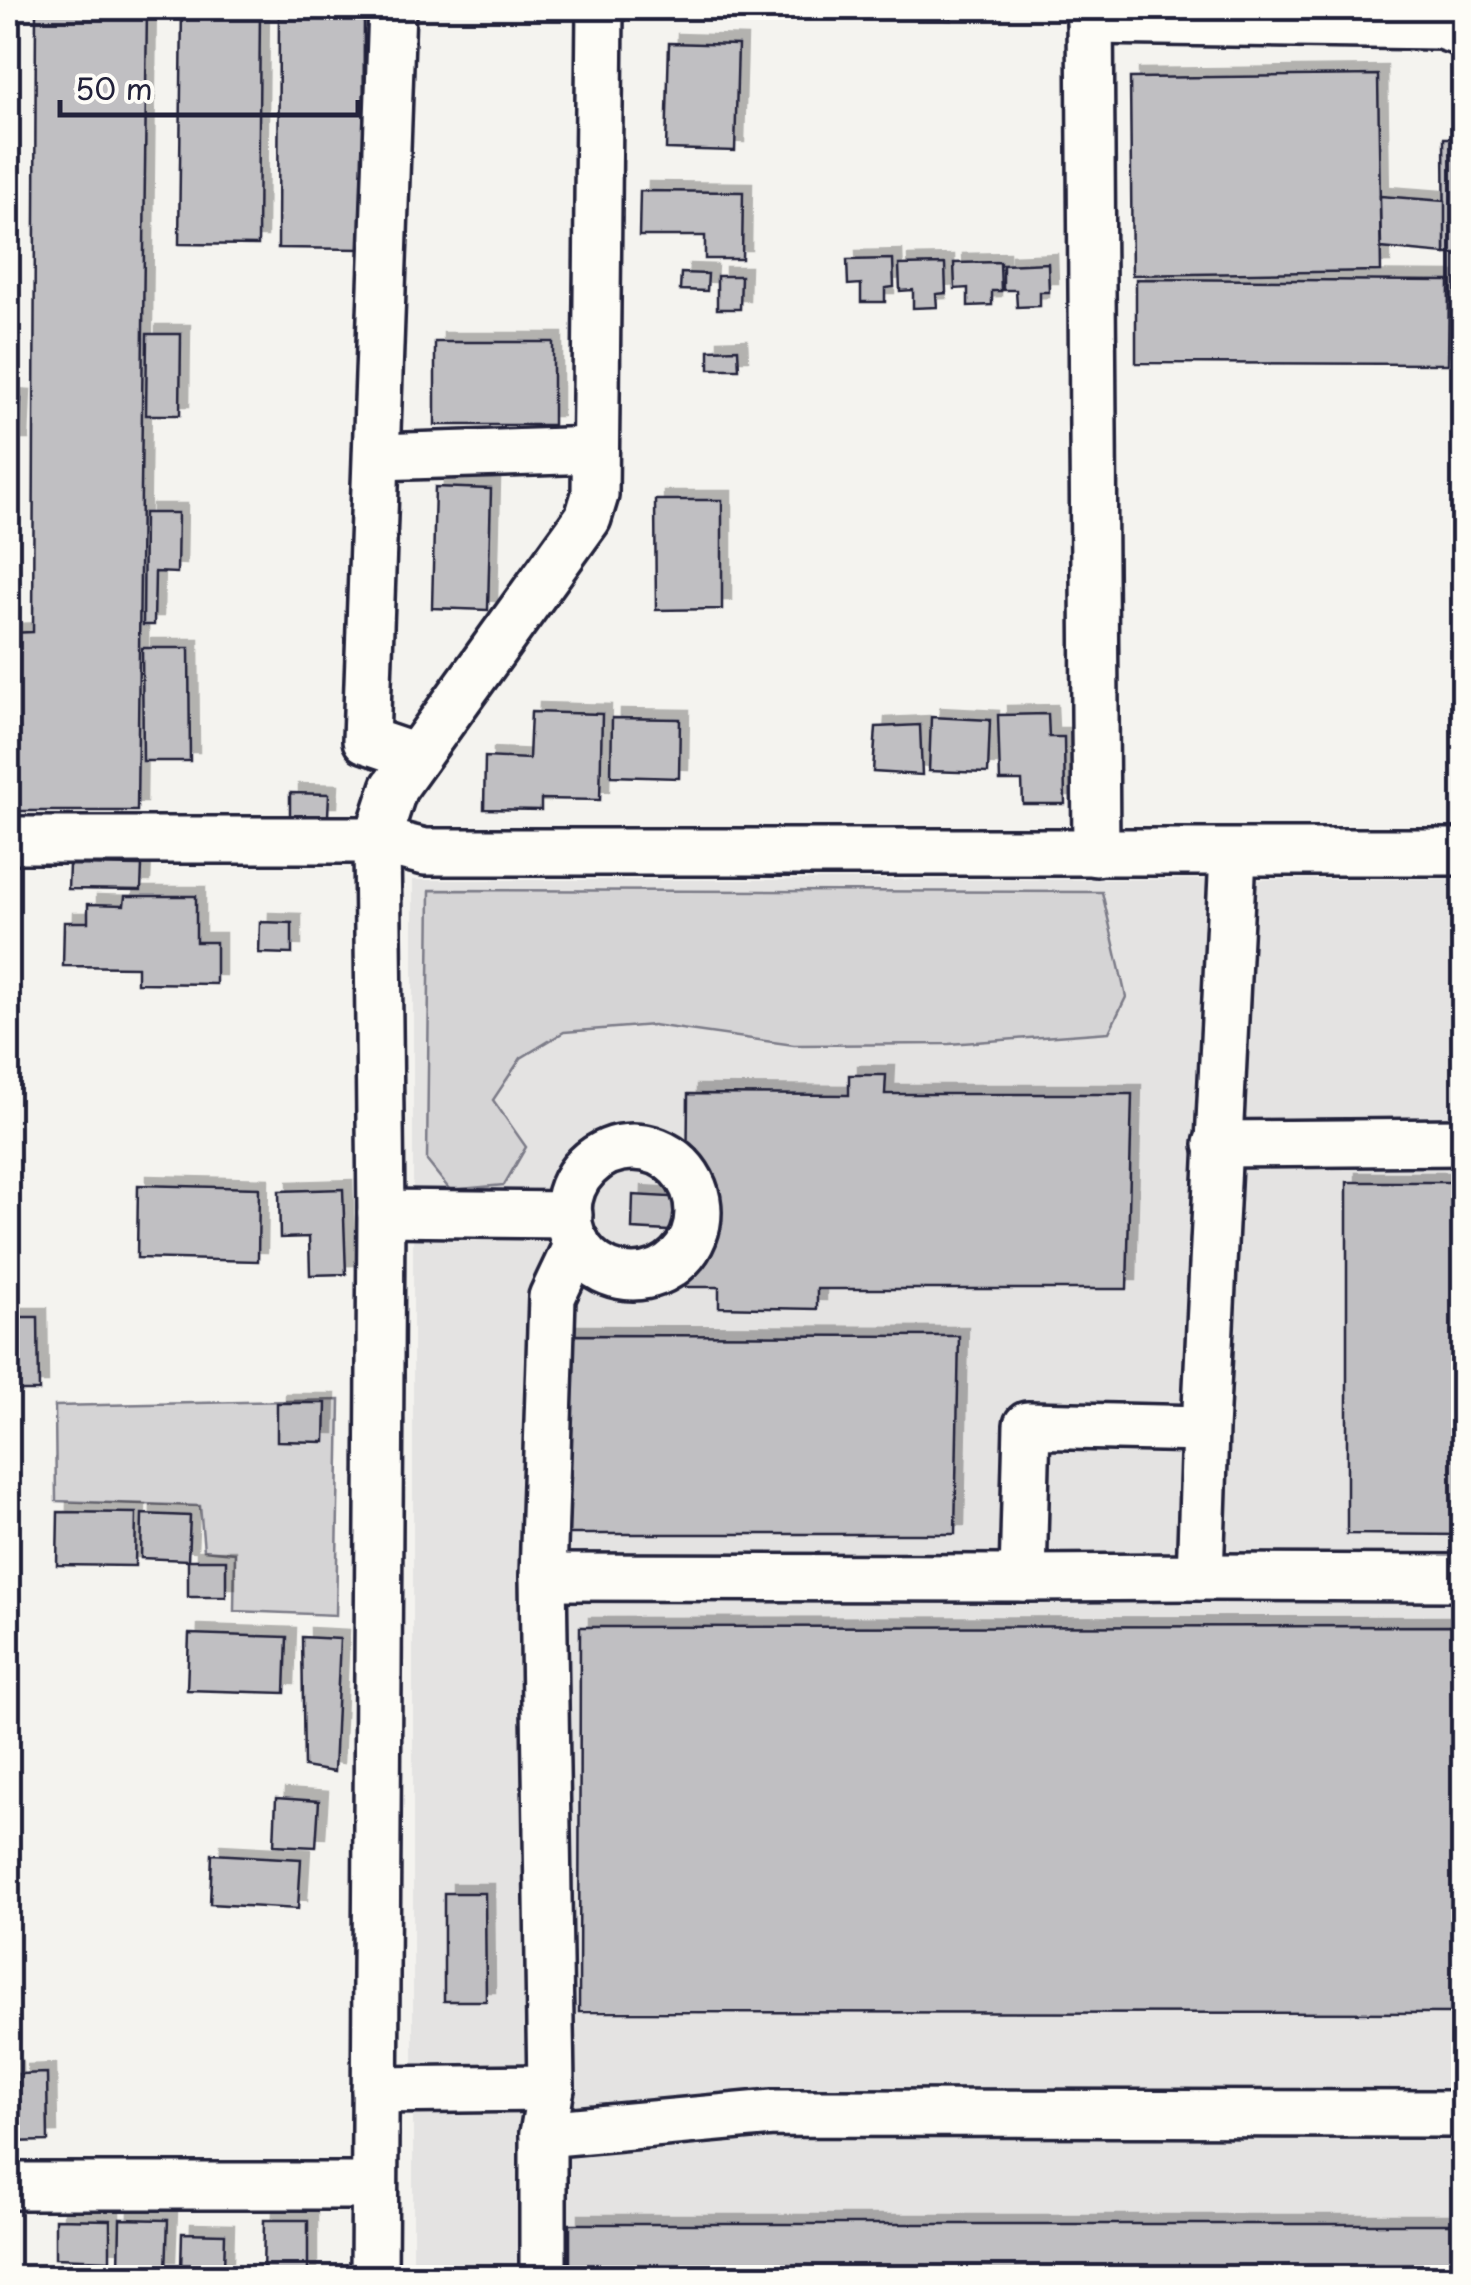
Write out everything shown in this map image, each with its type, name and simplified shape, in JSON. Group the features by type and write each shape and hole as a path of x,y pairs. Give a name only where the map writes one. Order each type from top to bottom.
{"street":[{"path":"392,8 366,740 416,757"},
{"path":"374,2278 381,1212 376,840 394,788 588,518 595,495 600,8"},
{"path":"1096,853 1090,14 1441,26 1464,34"},
{"path":"376,457 595,450"},
{"path":"8,840 376,840 426,852 1464,852"},
{"path":"1200,1577 1233,854"},
{"path":"1218,1144 1464,1142"},
{"path":"381,1212 573,1230 552,1297 543,1578 552,2088 543,2134 542,2278"},
{"path":"1023,1578 1027,1424 1205,1429"},
{"path":"543,1578 1464,1578"},
{"path":"375,2090 552,2088"},
{"path":"543,2134 773,2113 1464,2114"},
{"path":"8,2186 374,2186"}],"shaded area":[{"path":"1463,879 1463,2277 413,2278 413,880"},
{"path":"430,890 1102,892 1126,997 1109,1032 949,1044 794,1045 653,1025 564,1032 521,1058 493,1100 526,1147 504,1185 450,1190 427,1161"},
{"path":"340,1400 336,1615 234,1611 235,1553 204,1550 200,1506 56,1501 55,1406"}],"building":[{"path":"36,8 147,8 137,811 8,811 8,633 33,632"},
{"path":"182,8 260,8 258,245 179,244"},
{"path":"279,8 364,8 363,249 278,248"},
{"path":"676,8 748,8 748,16 676,16"},
{"path":"771,8 952,8 951,20 771,15"},
{"path":"669,43 738,45 735,151 666,149"},
{"path":"1378,75 1381,271 1132,275 1130,78"},
{"path":"1452,105 1464,105 1464,471 1455,471 1455,254 1445,254 1444,138 1453,138"},
{"path":"640,191 743,192 742,259 705,259 705,236 639,236"},
{"path":"1380,196 1445,201 1445,254 1381,248"},
{"path":"893,259 894,287 885,288 885,302 861,302 861,284 848,285 847,260"},
{"path":"1000,262 1001,291 992,291 992,305 968,306 968,288 955,289 954,263"},
{"path":"1048,263 1049,292 1040,292 1040,306 1017,307 1016,290 1003,290 1003,265"},
{"path":"945,264 946,293 936,294 937,307 913,308 913,290 900,291 899,265"},
{"path":"681,273 708,274 707,291 680,290"},
{"path":"717,276 741,276 740,309 717,309"},
{"path":"1136,279 1449,281 1448,364 1136,363"},
{"path":"147,334 181,334 180,415 146,415"},
{"path":"435,342 553,342 553,425 435,425"},
{"path":"738,349 739,369 709,369 709,350"},
{"path":"8,398 21,399 19,448 8,448"},
{"path":"435,487 491,489 488,610 432,608"},
{"path":"655,500 722,500 722,609 656,610"},
{"path":"144,513 178,513 177,573 155,572 154,625 143,625"},
{"path":"142,648 189,648 190,761 143,761"},
{"path":"531,712 602,714 600,800 541,799 541,810 484,809 485,757 529,759"},
{"path":"1048,714 1049,737 1064,737 1065,804 1023,804 1022,781 1000,781 998,715"},
{"path":"931,717 990,720 988,773 929,771"},
{"path":"612,718 680,719 679,778 611,776"},
{"path":"920,725 922,775 873,772 876,727"},
{"path":"290,793 329,794 328,816 290,816"},
{"path":"69,865 142,866 141,890 68,889"},
{"path":"125,896 196,896 196,942 216,942 216,984 137,983 137,967 63,966 64,922 88,922 88,904 124,905"},
{"path":"260,922 292,923 292,954 259,953"},
{"path":"849,1075 886,1075 885,1094 1132,1094 1127,1289 817,1289 817,1309 719,1307 719,1287 685,1287 687,1232 632,1229 633,1195 687,1198 688,1094 849,1095"},
{"path":"1347,1182 1464,1182 1464,1535 1347,1534"},
{"path":"138,1185 259,1188 258,1261 137,1258"},
{"path":"343,1189 346,1274 310,1275 309,1237 280,1238 279,1191"},
{"path":"8,1317 38,1317 39,1391 8,1391"},
{"path":"563,1335 959,1336 955,1534 558,1534"},
{"path":"277,1403 326,1403 325,1442 277,1441"},
{"path":"58,1512 136,1513 135,1566 57,1565"},
{"path":"142,1514 190,1516 188,1560 141,1558"},
{"path":"188,1560 226,1560 226,1597 188,1597"},
{"path":"1464,1626 1464,2013 579,2012 580,1627"},
{"path":"189,1634 287,1637 285,1693 187,1690"},
{"path":"302,1637 340,1639 334,1772 304,1767"},
{"path":"276,1798 319,1801 316,1847 274,1845"},
{"path":"212,1854 301,1859 298,1909 210,1904"},
{"path":"444,1893 485,1893 486,2001 444,2001"},
{"path":"8,2069 13,2069 14,2107 8,2107"},
{"path":"47,2073 48,2141 8,2142 8,2112 20,2112 19,2074"},
{"path":"55,2219 110,2220 110,2260 55,2258"},
{"path":"120,2219 168,2220 166,2270 119,2269"},
{"path":"264,2220 308,2220 308,2278 263,2278"},
{"path":"570,2224 1464,2224 1464,2278 570,2278"},
{"path":"182,2233 225,2234 224,2270 181,2270"}]}
